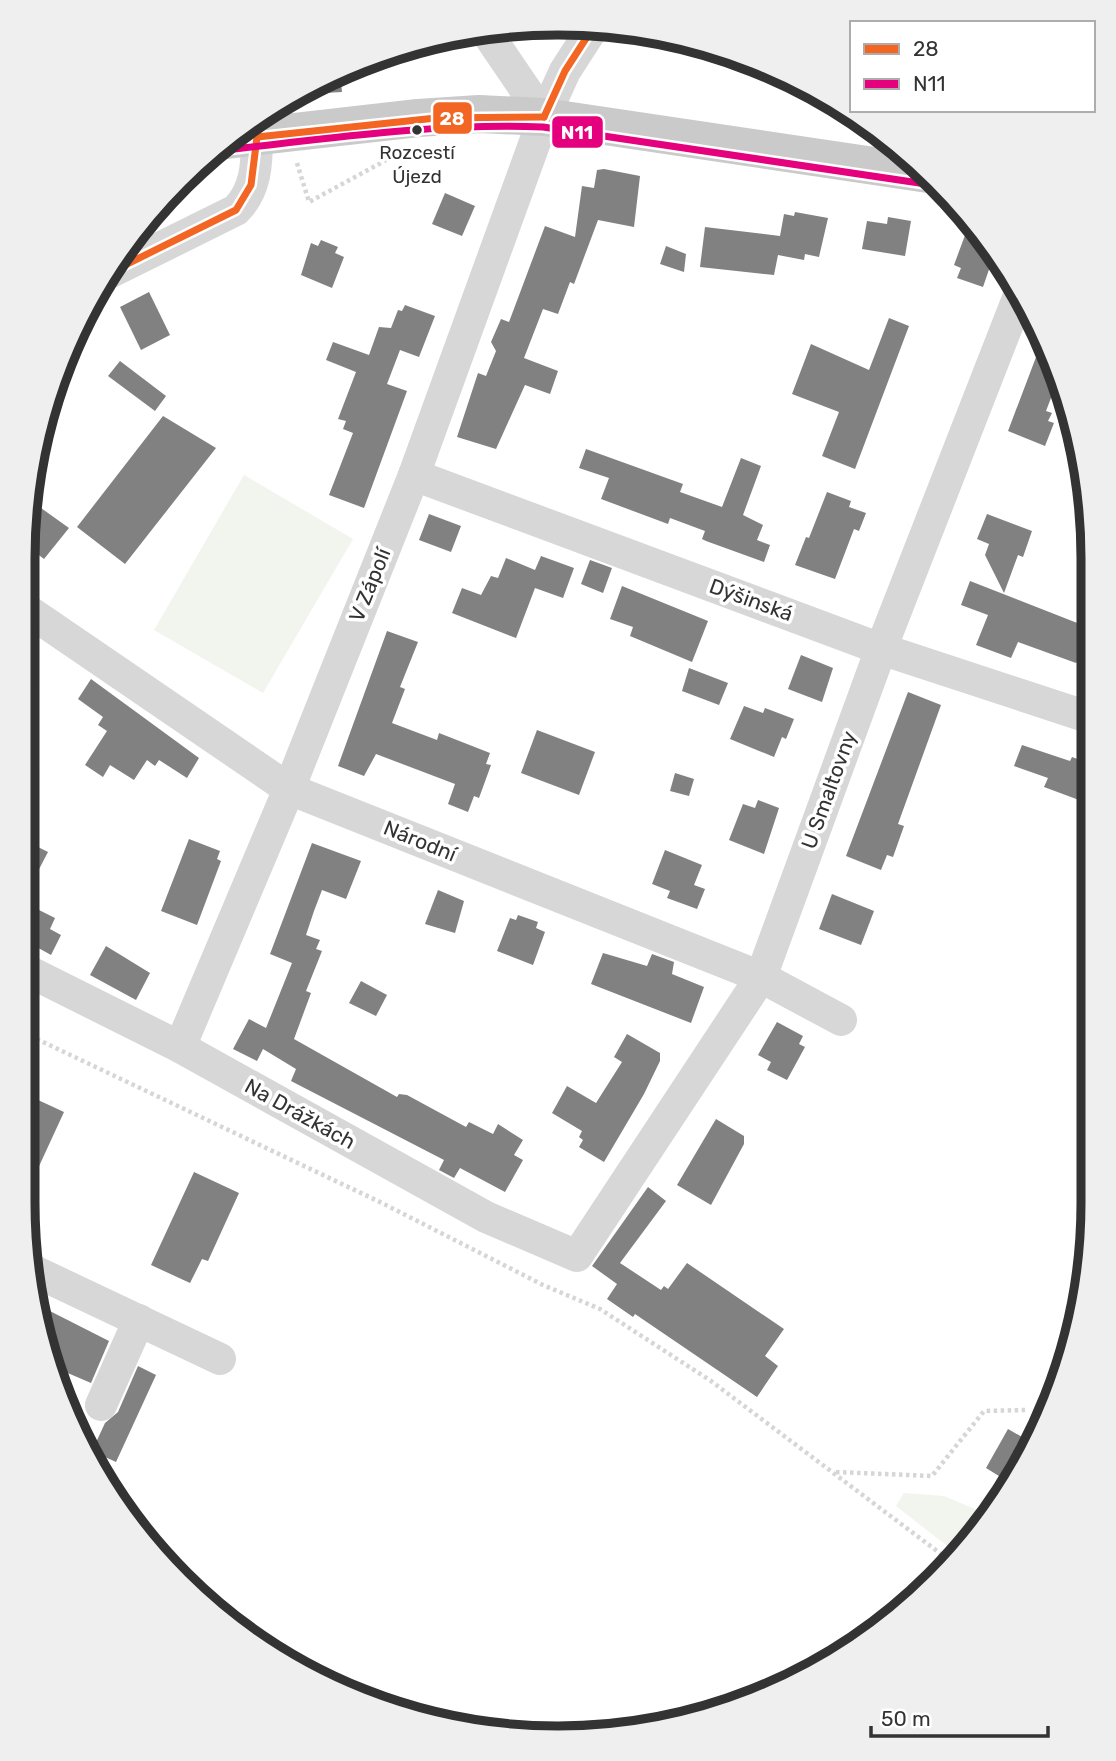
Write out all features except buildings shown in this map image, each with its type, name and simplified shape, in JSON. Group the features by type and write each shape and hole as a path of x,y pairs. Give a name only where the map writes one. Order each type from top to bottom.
{"main road":[{"path":"246,138 418,118 479,114 544,117 910,171"}],"street":[{"name":"V Zápolí","path":"180,1047 289,789 414,475 544,117 565,71 588,36"},
{"path":"491,39 544,117"},
{"path":"124,265 236,210 247,200 257,170 242,141"},
{"name":"U Smaltovny","path":"577,1256 761,977 881,649 1015,305"},
{"name":"Dýšinská","path":"414,475 881,649 1081,715"},
{"name":"Národní","path":"35,625 289,789 761,977 841,1020"},
{"name":"Na Drážkách","path":"35,975 180,1047 486,1217 577,1256"},
{"path":"39,1274 220,1359"},
{"path":"101,1405 139,1320"}],"path":[{"path":"297,162 309,202 407,149"},
{"path":"35,1038 383,1203 543,1285 600,1309 711,1381 944,1556"},
{"path":"833,1472 932,1476 984,1412 1025,1410"}],"shaded area":[{"path":"244,475 353,539 263,693 154,630"},
{"path":"904,1493 944,1496 980,1511 950,1549 896,1506"}],"transit line":[{"name":"28","path":"544,117 565,71 588,36"},
{"name":"28","path":"257,137 436,118 544,117"},
{"name":"N11","path":"232,149 424,129 543,127 923,184"},
{"name":"28","path":"124,265 236,210 251,185 257,137"}],"place":[{"name":"Rozcestí Újezd","path":"417,130"}]}
